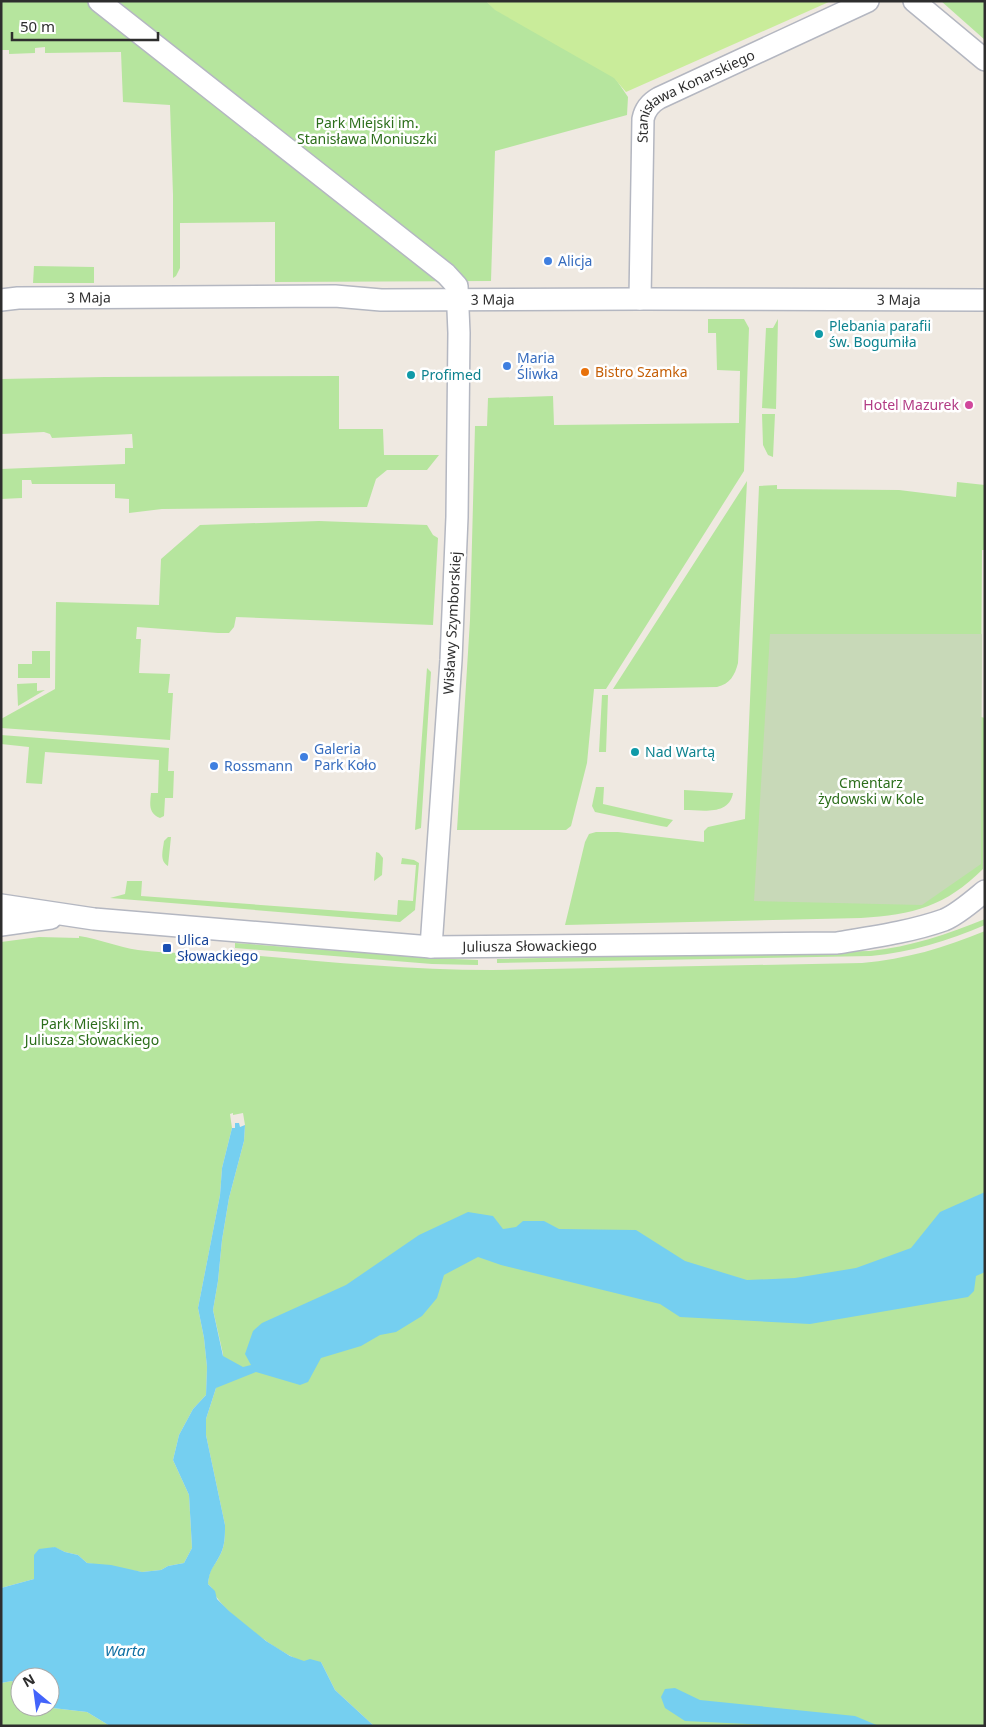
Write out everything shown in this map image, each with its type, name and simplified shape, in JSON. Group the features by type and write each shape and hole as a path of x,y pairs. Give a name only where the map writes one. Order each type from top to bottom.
{"street":[{"path":"99,1 446,274 457,286 459,299"},
{"name":"Stanisława Konarskiego","path":"640,299 643,119 646,108 659,98 868,1"},
{"path":"914,1 985,60"},
{"name":"3 Maja","path":"1,300 18,298 335,296 381,300 985,300"},
{"name":"Wisławy Szymborskiej","path":"431,947 454,592 457,517 459,299"},
{"name":"Juliusza Słowackiego","path":"1,905 28,908 66,916 431,947 837,943 890,934 945,919 976,899 985,890"},
{"name":"Juliusza Słowackiego","path":"1,924 66,916"}],"green space":[{"name":"Park Miejski im. Stanisława Moniuszki","path":"1,1 486,1 495,9 502,1 615,78 628,97 627,115 495,151 491,281 275,282 275,222 180,223 180,268 173,278 170,105 123,102 121,52 45,53 45,47 35,48 35,53 9,54 9,50 1,50"},
{"path":"486,1 831,1 626,92 614,78 495,10"},
{"path":"941,1 985,1 985,40"},
{"path":"34,266 94,267 94,283 33,283"},
{"path":"708,319 744,319 749,328 744,471 606,689 594,689 587,763 571,826 566,830 457,830 470,620 475,426 487,426 488,398 553,396 554,425 739,423 740,371 717,370 716,333 708,333"},
{"path":"778,319 776,409 762,408 766,328 773,328"},
{"path":"339,376 339,429 383,429 384,455 439,455 427,470 387,470 376,479 367,507 162,509 129,513 129,499 115,498 115,484 32,484 31,480 22,480 22,498 1,499 1,469 125,464 125,448 133,448 132,434 52,438 50,434 44,432 1,434 1,379"},
{"path":"762,414 775,414 773,457 768,455 763,445"},
{"path":"747,481 738,663 733,675 725,684 717,687 613,689"},
{"path":"957,482 985,485 985,550 982,550 981,717 985,718 983,869 956,892 942,900 913,911 880,917 565,925 585,842 589,834 596,832 618,832 704,842 704,831 708,827 745,819 759,486 777,485 777,489 899,490 956,497"},
{"path":"319,521 427,525 433,535 438,538 433,625 236,617 234,627 229,633 137,627 136,639 141,639 139,673 170,674 168,693 173,693 170,740 1,728 1,719 55,689 56,602 159,605 161,559 200,525"},
{"name":"Cmentarz żydowski w Kole","path":"770,634 982,634 981,864 922,905 754,901"},
{"path":"32,651 50,651 50,678 18,678 18,664 32,664"},
{"path":"427,668 431,672 421,828 415,830"},
{"path":"37,683 37,691 45,690 18,706 17,684"},
{"path":"602,695 608,695 606,752 599,752"},
{"path":"1,735 169,748 168,771 174,771 173,798 165,798 164,816 160,818 153,814 150,801 151,793 158,793 159,760 45,752 42,784 26,783 29,747 1,744"},
{"path":"596,787 604,787 603,804 673,820 667,827 595,812 592,806"},
{"path":"684,790 733,793 726,805 720,808 706,811 684,810"},
{"path":"171,837 168,866 163,861 162,855 164,841"},
{"path":"376,852 383,858 382,875 374,881"},
{"path":"402,858 419,863 415,910 400,922 110,898 125,894 127,881 142,881 141,896 397,915 398,900 413,901 416,865 401,864"},
{"path":"985,919 985,925 943,941 915,949 871,956 497,963 497,959 870,951 929,939"},
{"name":"Park Miejski im. Juliusza Słowackiego","path":"985,931 985,1726 374,1726 335,1690 321,1662 304,1662 293,1657 245,1625 224,1607 208,1584 211,1571 222,1549 225,1538 225,1525 206,1435 206,1419 223,1373 223,1354 213,1310 229,1198 244,1141 245,1125 243,1113 230,1114 232,1128 222,1168 220,1195 198,1308 207,1367 206,1395 193,1409 179,1435 173,1460 189,1495 192,1548 184,1563 168,1566 161,1570 142,1572 87,1563 78,1555 54,1547 35,1568 34,1579 1,1588 1,942 39,937 79,938 79,936 131,949 152,952 235,954 401,967 492,970 862,963 894,959 925,952"},
{"path":"235,943 478,960 478,965 432,964 235,948"},
{"path":"10,1681 10,1717 60,1717 60,1709 87,1712 110,1726 1,1726 1,1683"}],"water":[{"name":"Warta","path":"235,1123 239,1123 240,1127 245,1125 244,1141 229,1198 213,1310 223,1356 243,1367 251,1365 245,1354 253,1331 262,1323 346,1285 419,1235 468,1212 493,1216 503,1229 516,1227 523,1221 544,1221 559,1229 636,1230 685,1261 747,1280 795,1278 856,1268 911,1248 940,1212 985,1192 985,1272 976,1276 974,1291 968,1297 810,1324 680,1317 660,1304 501,1265 478,1257 444,1275 437,1298 422,1316 396,1332 380,1335 361,1346 321,1358 308,1382 300,1385 256,1372 216,1388 206,1419 206,1435 225,1525 225,1534 221,1553 211,1572 208,1584 215,1591 217,1599 229,1611 266,1641 290,1656 304,1661 310,1659 321,1662 335,1690 374,1726 110,1726 87,1712 60,1709 60,1667 10,1667 10,1681 1,1683 1,1588 34,1579 34,1555 39,1549 55,1547 78,1555 87,1563 111,1565 142,1572 161,1570 168,1566 184,1563 192,1548 189,1495 173,1460 179,1435 193,1409 206,1395 207,1367 198,1308 220,1195 222,1168 232,1128 235,1128"},
{"path":"675,1688 700,1700 855,1716 879,1726 790,1726 685,1721 665,1708 661,1697 665,1689"}],"place":[{"name":"Alicja","path":"548,261"},
{"name":"Plebania parafii św. Bogumiła","path":"819,334"},
{"name":"Maria Śliwka","path":"507,366"},
{"name":"Bistro Szamka","path":"585,372"},
{"name":"Profimed","path":"411,375"},
{"name":"Hotel Mazurek","path":"969,405"},
{"name":"Nad Wartą","path":"635,752"},
{"name":"Galeria Park Koło","path":"304,757"},
{"name":"Rossmann","path":"214,766"},
{"name":"Ulica Słowackiego","path":"167,948"}]}
